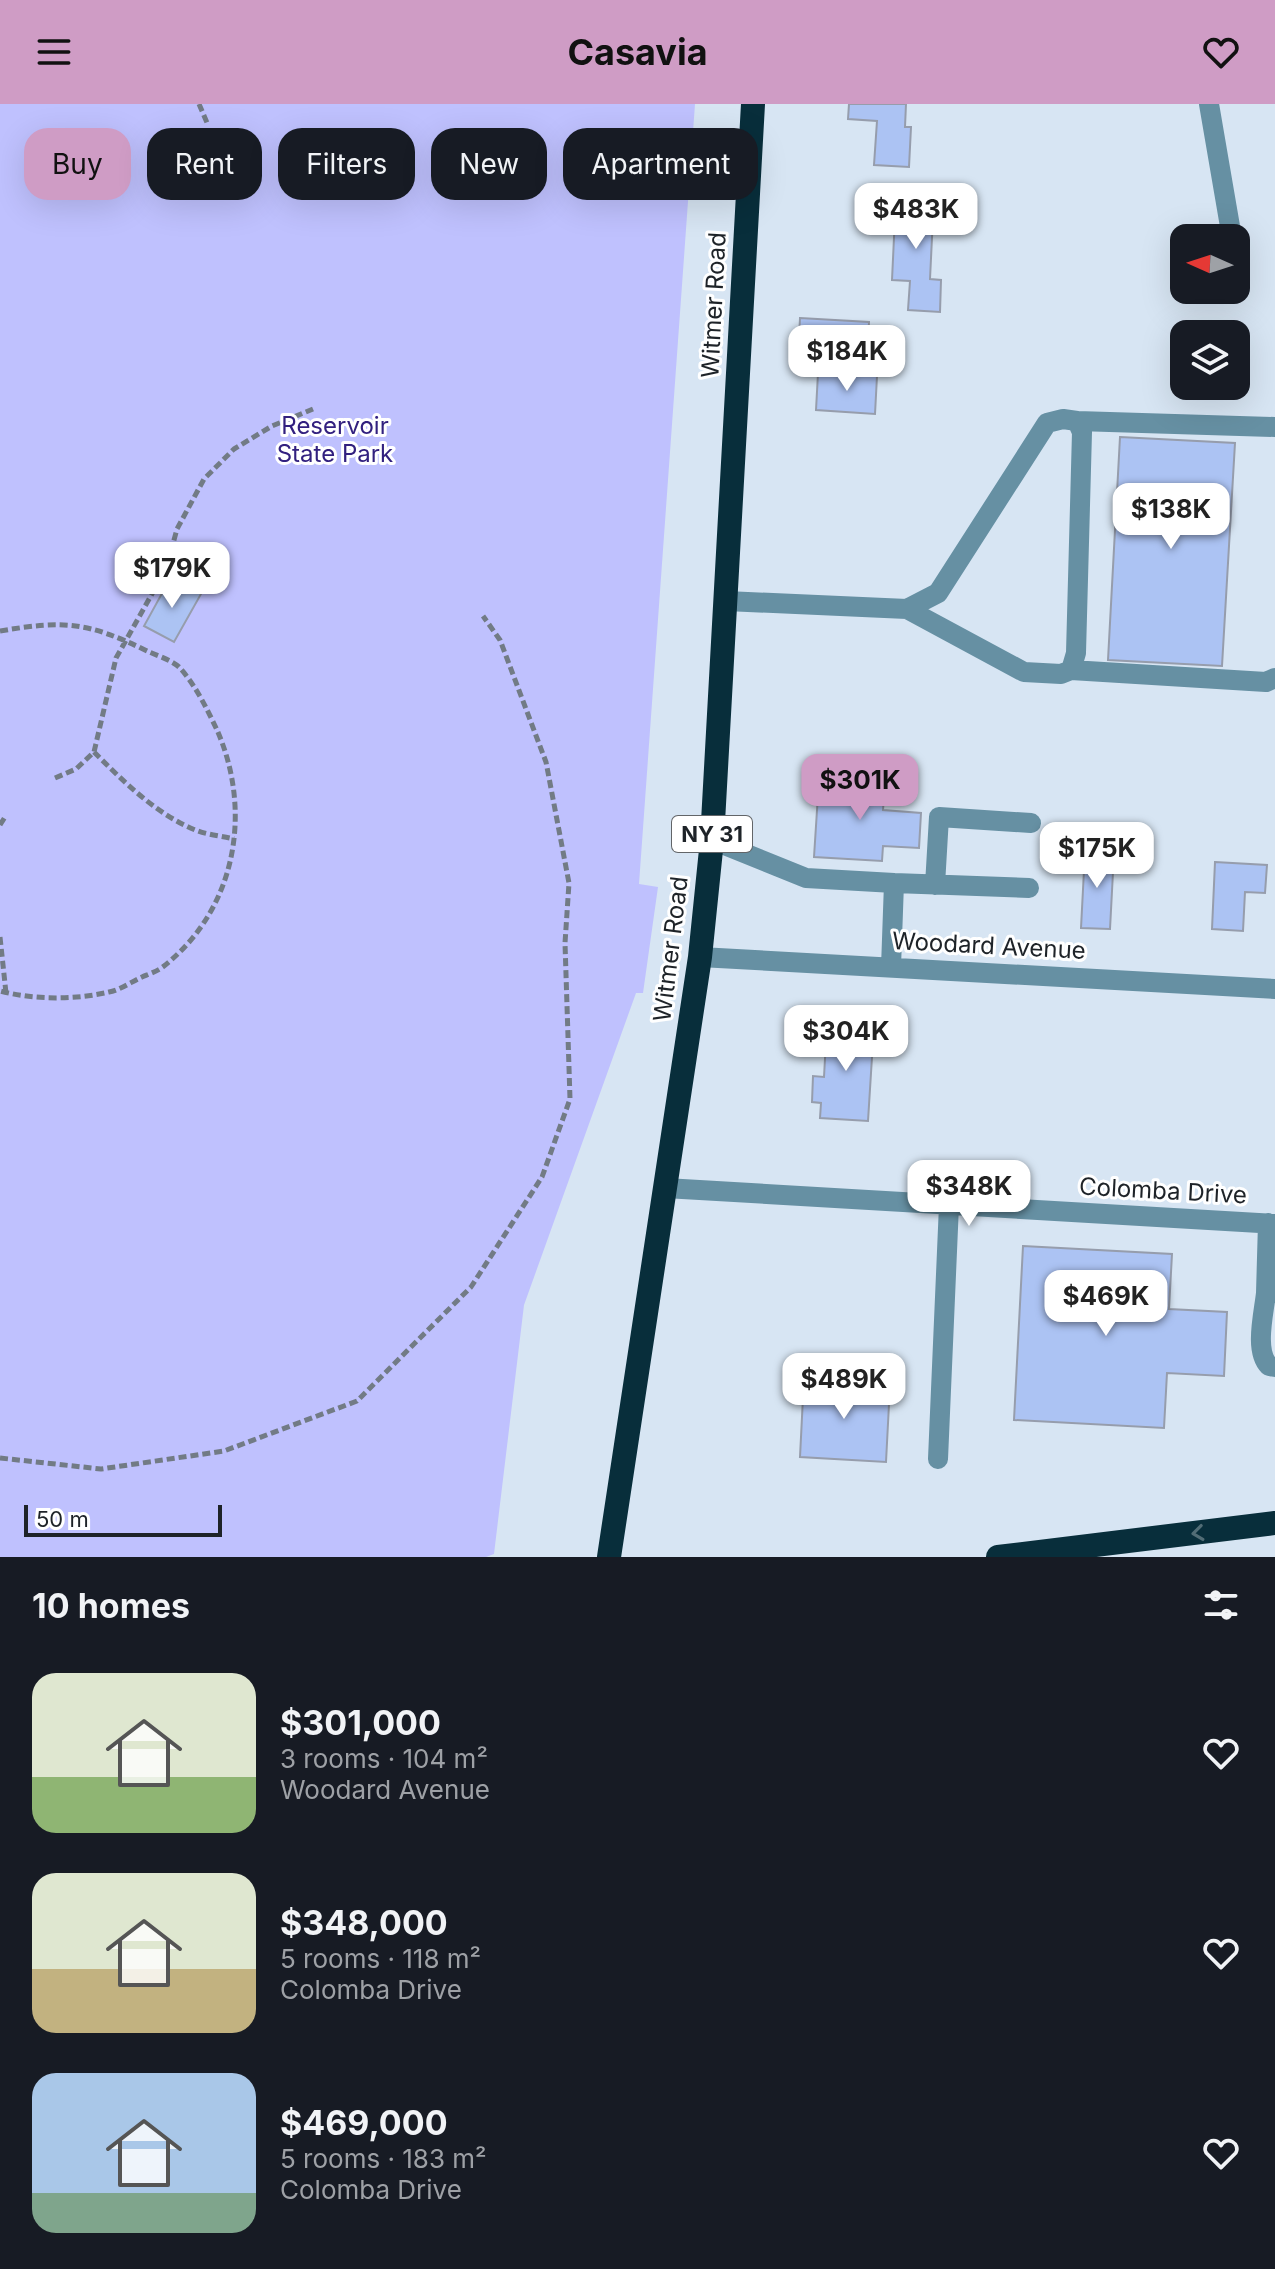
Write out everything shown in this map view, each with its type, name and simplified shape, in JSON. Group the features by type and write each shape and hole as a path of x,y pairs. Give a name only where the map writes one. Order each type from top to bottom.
{"highway":[{"name":"Witmer Road","path":"609,1557 700,957 712,840 753,104"},
{"path":"998,1557 1275,1523"}],"street":[{"path":"1209,104 1230,224"},
{"path":"907,609 938,593 1047,423 1063,419 1275,427"},
{"path":"1071,670 1076,653 1082,432 1077,421"},
{"path":"726,601 907,609 1024,672 1061,674 1071,670 1266,682 1275,678"},
{"path":"935,885 939,817 1031,823"},
{"path":"712,840 806,878 1029,888"},
{"path":"891,967 894,883"},
{"name":"Woodard Avenue","path":"700,957 1275,989"},
{"name":"Colomba Drive","path":"665,1188 1272,1223"},
{"path":"938,1459 949,1205"},
{"path":"1272,1223 1270,1293 1263,1360 1275,1367"}],"path":[{"path":"199,104 208,125"},
{"path":"55,778 76,769 94,752 116,658 166,569 177,529 204,479 234,449 272,426 313,409"},
{"path":"0,1458 101,1469 224,1451 357,1401 471,1287 542,1177 570,1099 565,943 569,883 546,762 500,640 483,616"},
{"path":"0,631 34,625 72,624 109,632 178,666 207,707 226,750 236,792 234,839 227,875 206,923 163,967 112,992 66,998 3,992 0,937"},
{"path":"94,752 124,783 167,814 198,831 234,839"},
{"path":"0,825 5,817"}],"green space":[{"name":"Reservoir State Park","path":"0,104 695,104 693,128 563,128 563,200 688,200 639,884 658,887 643,993 636,993 524,1305 494,1554 486,1557 0,1557"}],"building":[{"path":"849,104 906,104 905,127 911,127 909,167 874,165 877,121 848,119"},
{"path":"896,195 934,196 930,279 941,280 940,312 908,310 910,281 892,280"},
{"path":"800,318 869,322 868,342 799,339"},
{"path":"818,373 877,376 875,414 816,410"},
{"path":"1120,437 1235,443 1222,666 1108,660"},
{"path":"171,577 201,594 174,642 144,626"},
{"path":"819,779 885,783 883,810 921,813 919,848 883,846 882,861 814,857"},
{"path":"1085,851 1114,853 1110,929 1081,928"},
{"path":"1215,862 1267,865 1265,893 1245,892 1243,931 1212,929"},
{"path":"827,1022 874,1025 868,1121 820,1118 821,1103 812,1102 813,1076 824,1077"},
{"path":"1023,1246 1172,1254 1169,1309 1227,1312 1224,1376 1167,1373 1164,1428 1014,1420"},
{"path":"797,1380 890,1385 886,1462 800,1457 803,1397 796,1396"}]}
